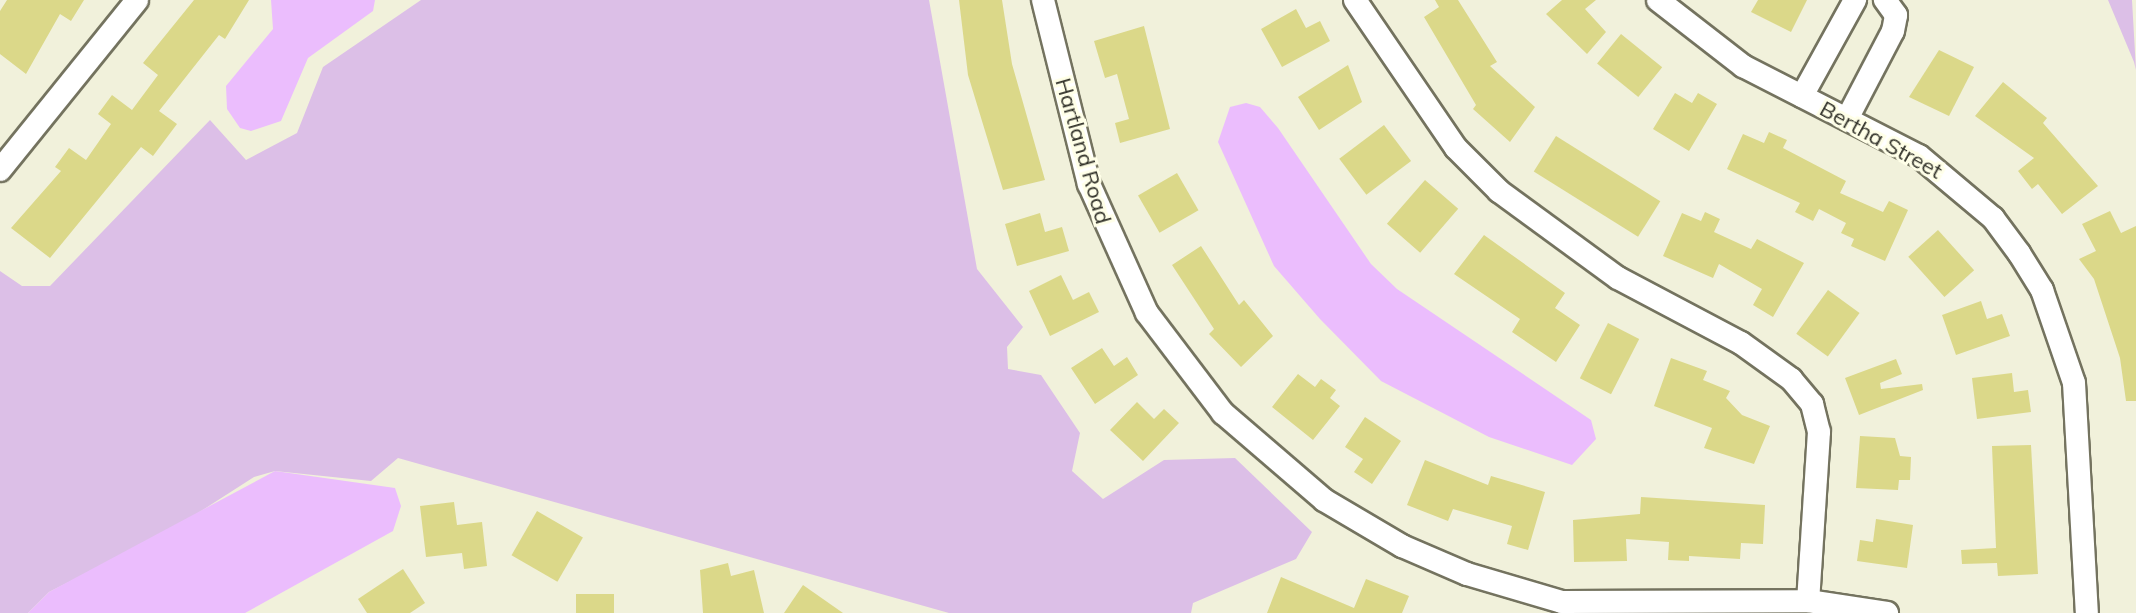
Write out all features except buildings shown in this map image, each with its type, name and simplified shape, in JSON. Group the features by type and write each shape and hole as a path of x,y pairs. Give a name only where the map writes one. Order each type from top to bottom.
{"street":[{"path":"0,170 137,0"},
{"name":"Hartland Road","path":"1043,0 1089,184 1115,252 1180,362 1280,466 1402,546 1535,596 1594,603 1808,601 1887,613"},
{"path":"1355,0 1456,148 1499,191 1618,278 1741,343 1791,379 1812,404 1819,432 1808,601"},
{"name":"Bertha Street","path":"1658,0 1704,41 1952,180 1993,218 2042,290 2074,383 2087,613"},
{"path":"1802,96 1855,0"},
{"path":"1847,119 1893,31 1896,15 1885,0"}],"shaded area":[{"path":"271,0 375,0 373,11 308,58 281,121 251,131 240,128 227,109 226,86 273,29"},
{"path":"421,0 929,0 977,269 1023,327 1007,347 1008,369 1041,375 1080,433 1072,471 1103,499 1164,460 1235,458 1312,532 1296,559 1193,603 1191,613 949,613 398,458 371,481 275,471 254,477 173,529 49,592 28,613 0,613 0,271 22,286 50,286 210,120 246,160 297,133 323,67"},
{"path":"2108,0 2132,0 2136,70 2134,62"},
{"path":"1246,103 1260,107 1278,128 1371,264 1397,289 1591,420 1596,439 1572,465 1489,437 1381,381 1320,319 1274,266 1218,142 1230,107"},
{"path":"275,471 395,488 401,506 393,531 245,613 28,613 49,592"}]}
